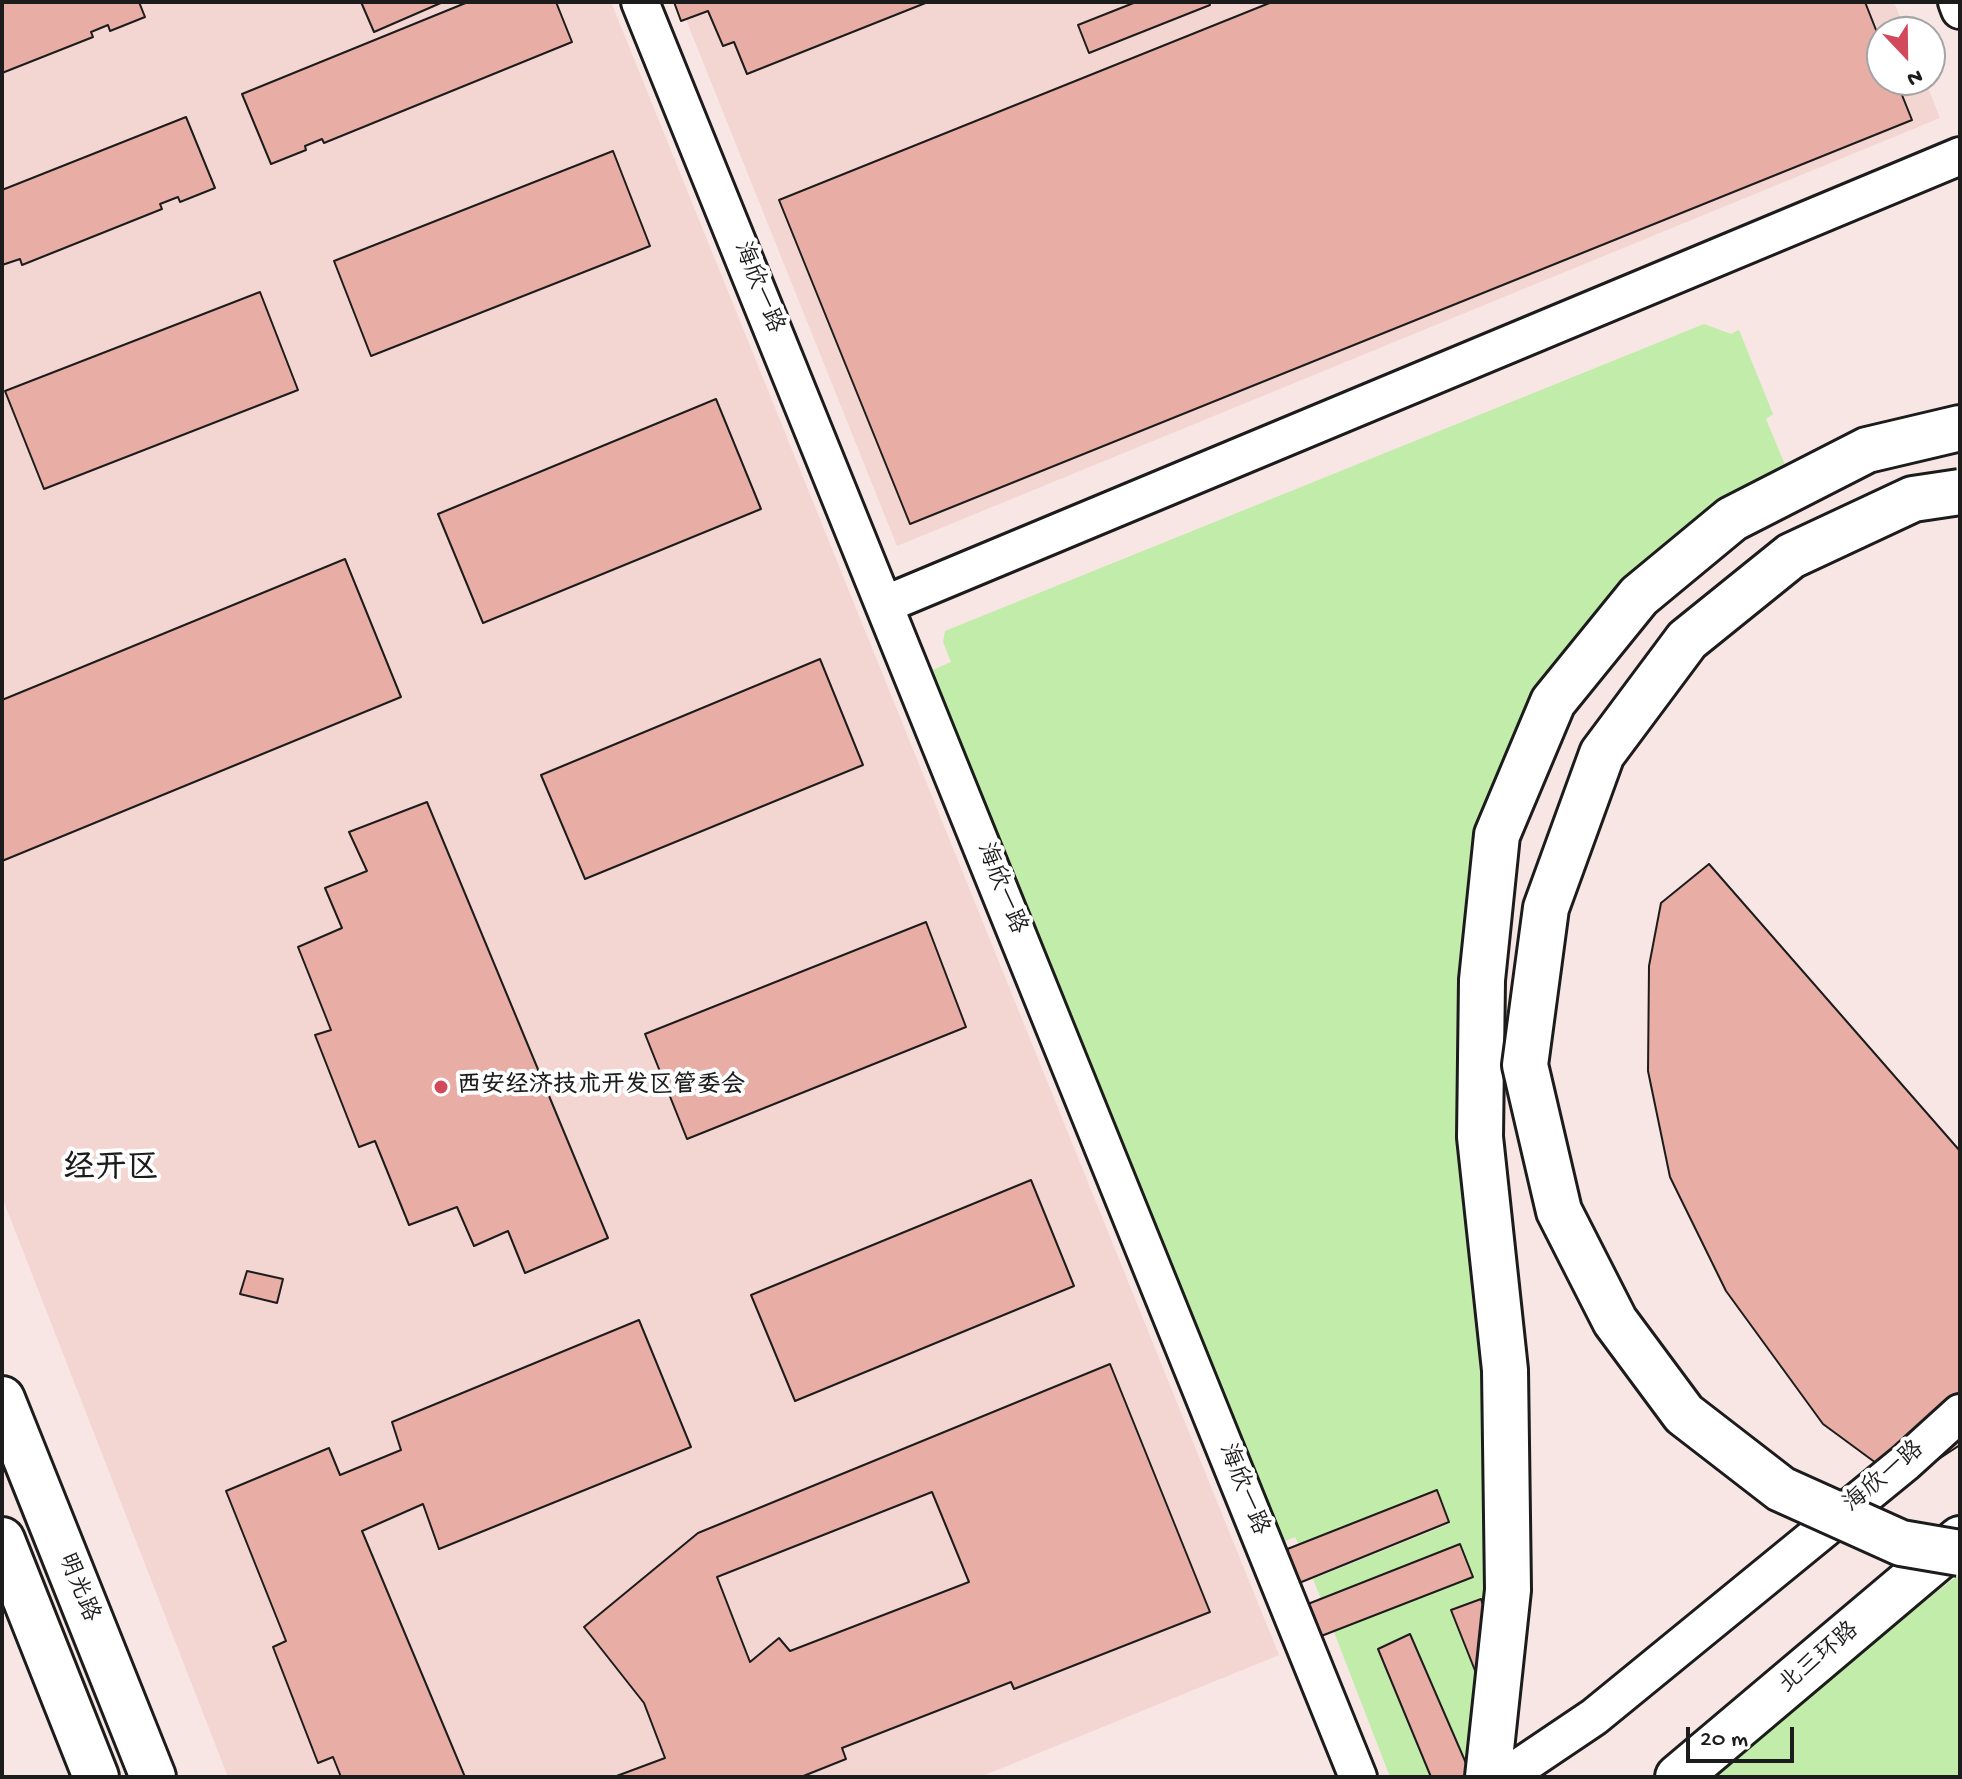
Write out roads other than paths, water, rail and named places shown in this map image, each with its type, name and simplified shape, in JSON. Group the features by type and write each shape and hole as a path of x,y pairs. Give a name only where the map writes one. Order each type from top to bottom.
{"main road":[{"path":"1488,1777 1508,1590 1505,1370 1480,1137 1482,980 1497,835 1553,702 1639,596 1732,519 1867,450 1960,428"},
{"path":"1960,492 1913,499 1791,556 1687,640 1602,754 1546,908 1525,1065 1559,1211 1615,1321 1684,1414 1781,1489 1901,1543 1960,1553"},
{"name":"明光路","path":"2,1399 153,1777"},
{"name":"北三环路","path":"1678,1777 1960,1539"},
{"path":"2,1540 96,1777"}],"street":[{"name":"海欣一路","path":"640,2 1358,1777"},
{"path":"1957,2 1960,10"},
{"path":"886,604 1960,156"},
{"name":"海欣一路","path":"1505,1777 1594,1717 1906,1462 1960,1413"}],"place":[{"name":"西安经济技术开发区管委会","path":"441,1087"}],"district":[{"name":"经开区","path":"111,1171"}]}
